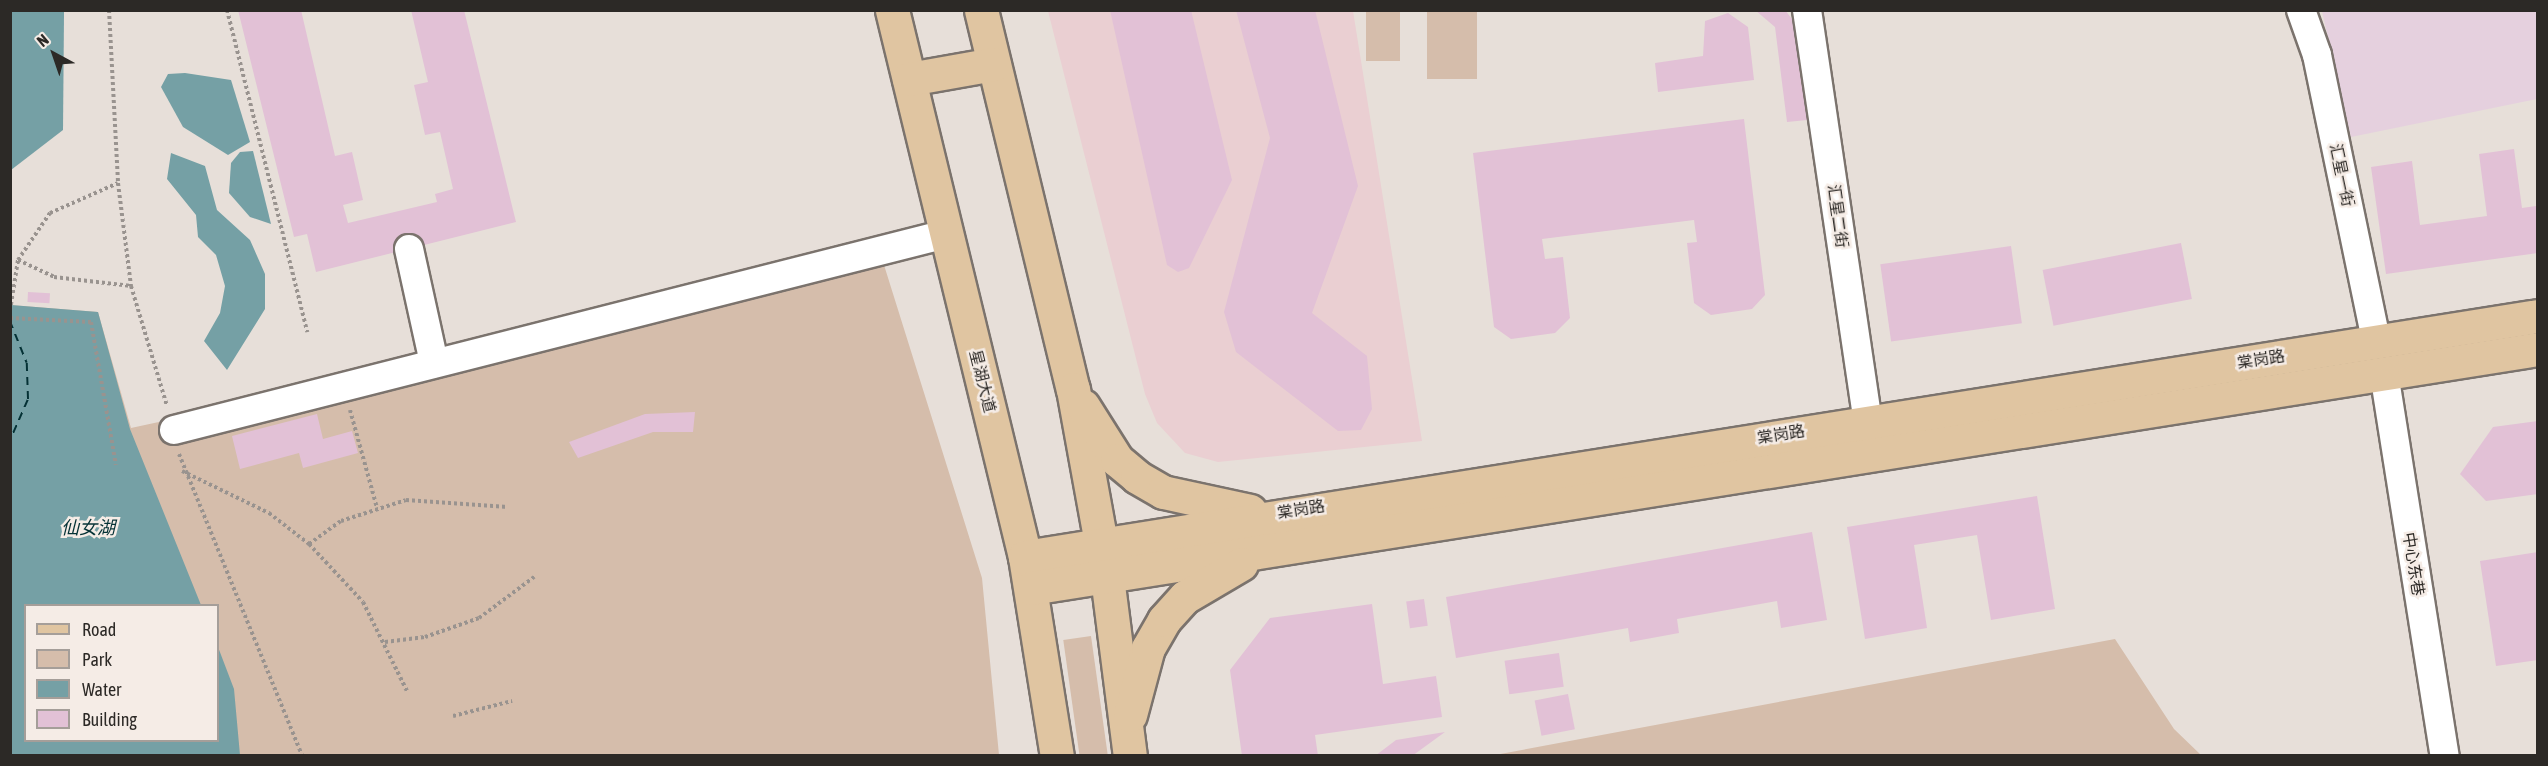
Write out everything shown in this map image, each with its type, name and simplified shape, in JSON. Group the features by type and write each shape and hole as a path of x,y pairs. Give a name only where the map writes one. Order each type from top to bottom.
{"main road":[{"name":"星湖大道","path":"892,10 1025,557 1057,756"},
{"path":"981,10 1073,389 1107,577 1128,742"},
{"path":"909,79 994,64"},
{"name":"棠岗路","path":"1025,557 1266,515 2538,316"},
{"name":"棠岗路","path":"1031,588 2538,349"},
{"path":"1073,389 1117,460 1137,477 1163,492 1266,515"},
{"path":"1653,454 1657,489"},
{"path":"1128,742 1148,648 1164,620 1216,576 1271,551"}],"street":[{"name":"汇星二街","path":"1807,10 1868,421"},
{"name":"汇星一街","path":"2301,10 2317,55 2376,341"},
{"path":"174,430 946,234"},
{"path":"409,249 434,363"},
{"name":"中心东巷","path":"2384,373 2445,756"}],"path":[{"path":"110,10 118,183 131,286 174,430 182,471 302,756"},
{"path":"227,10 307,332"},
{"path":"10,311 18,260 50,213 118,183"},
{"path":"18,260 54,277 131,286"},
{"path":"10,318 91,322 116,465"},
{"path":"344,386 377,508"},
{"path":"182,471 269,513 309,544 363,602 385,642 406,691"},
{"path":"309,544 341,521 377,508 442,499 508,507"},
{"path":"385,642 425,637 479,618 534,577"},
{"path":"453,716 512,701"}],"shaded area":[{"path":"1048,11 1353,11 1422,441 1218,462 1185,453 1157,423 1145,394"},
{"path":"2322,11 2537,11 2537,99 2351,137"}],"green space":[{"path":"1366,11 1400,11 1400,61 1366,61"},
{"path":"1427,11 1477,11 1477,79 1427,79"},
{"path":"884,265 982,578 999,755 11,755 10,305 98,312 131,428"},
{"path":"1091,636 1108,755 1080,756 1063,640"},
{"path":"2115,639 2174,729 2201,755 1495,755"}],"water":[{"path":"10,11 64,11 63,130 11,170"},
{"path":"185,73 231,80 250,142 228,155 183,127 161,87 168,74"},
{"path":"253,151 271,224 250,217 229,193 231,163 240,152"},
{"path":"171,153 205,166 217,210 250,240 265,274 265,309 227,370 204,341 220,313 225,286 216,255 198,237 196,215 167,179"},
{"name":"仙女湖","path":"11,305 98,312 130,429 201,604 24,604 24,742 219,742 219,650 234,689 240,755 11,755"}],"building":[{"path":"238,10 301,10 335,156 352,152 363,200 343,205 348,223 437,202 435,194 453,189 440,132 425,135 414,85 428,82 411,10 464,10 516,222 316,272 307,234 294,237"},
{"path":"1110,10 1191,10 1232,180 1189,268 1178,272 1167,265"},
{"path":"1236,10 1315,10 1358,186 1312,313 1367,356 1372,409 1361,430 1338,431 1236,352 1224,312 1270,138"},
{"path":"1755,10 1785,10 1795,23 1807,120 1787,122 1775,27"},
{"path":"1728,13 1748,27 1754,80 1658,92 1655,63 1703,56 1705,21"},
{"path":"1744,119 1765,295 1752,309 1711,315 1694,303 1687,243 1697,242 1694,220 1542,239 1545,259 1563,257 1570,318 1555,333 1511,339 1494,327 1473,153"},
{"path":"2514,149 2522,208 2536,206 2538,253 2386,274 2371,167 2412,161 2420,225 2487,216 2479,154"},
{"path":"2181,243 2192,299 2053,326 2043,270"},
{"path":"2011,246 2022,323 1891,342 1880,264"},
{"path":"28,292 50,293 49,303 27,302"},
{"path":"695,412 693,432 653,432 578,458 569,442 645,414"},
{"path":"317,414 323,439 352,431 358,453 303,468 299,453 240,469 232,436"},
{"path":"2538,421 2538,494 2486,501 2460,474 2493,427"},
{"path":"2037,496 2055,609 1991,620 1977,535 1914,545 1927,628 1865,639 1847,527"},
{"path":"1812,532 1827,620 1781,628 1777,601 1677,619 1679,633 1630,642 1628,628 1456,658 1446,597"},
{"path":"2538,552 2538,660 2496,666 2480,561"},
{"path":"1424,599 1428,626 1410,628 1406,602"},
{"path":"1372,604 1383,684 1436,676 1442,717 1315,735 1318,756 1242,756 1230,670 1270,618"},
{"path":"1559,653 1564,687 1509,694 1505,661"},
{"path":"1568,694 1575,729 1541,736 1535,700"},
{"path":"1445,732 1412,756 1375,756 1396,740"}],"ferry route":[{"path":"10,321 27,363 28,400 10,441"}]}
